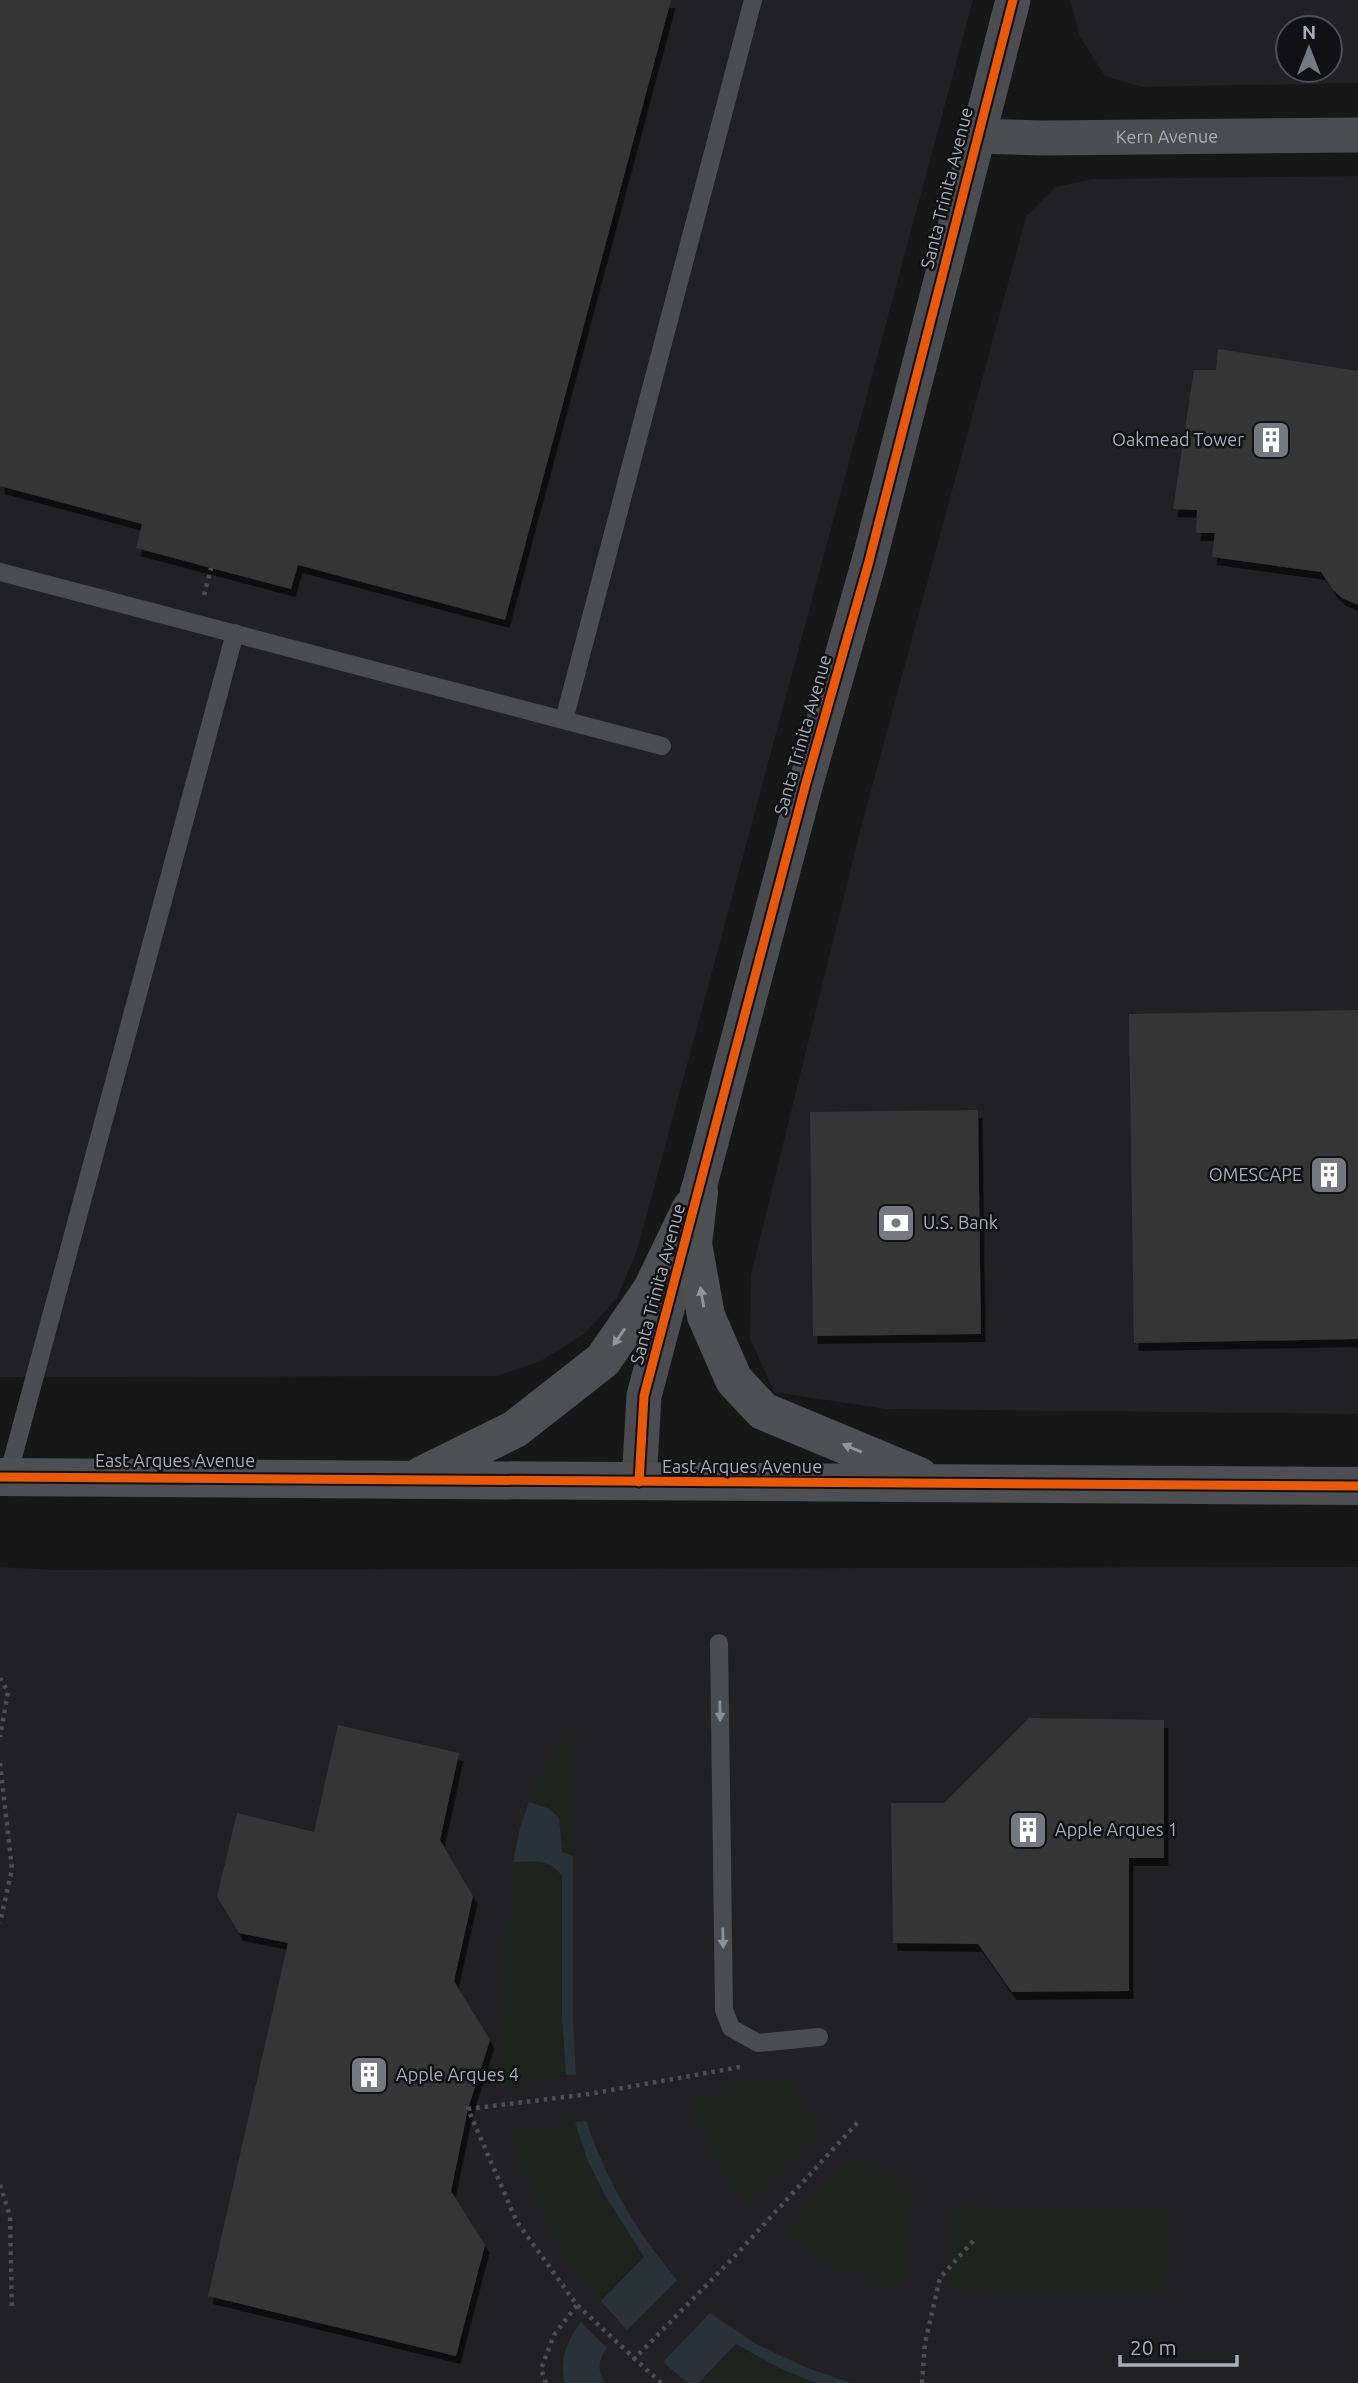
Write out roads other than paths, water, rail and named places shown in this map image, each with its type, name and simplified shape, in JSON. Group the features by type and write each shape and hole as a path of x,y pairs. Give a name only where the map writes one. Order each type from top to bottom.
{"main road":[{"path":"414,1479 515,1429 603,1360 652,1289 699,1192"},
{"path":"699,1192 693,1244 706,1316 734,1380 763,1410 937,1484"},
{"name":"East Arques Avenue","path":"4,1477 1358,1486"}],"street":[{"name":"Santa Trinita Avenue","path":"639,1482 644,1396 806,783 868,565 1013,0"},
{"name":"Kern Avenue","path":"976,136 1058,138 1358,135"}],"lane":[{"path":"564,720 753,0"},
{"path":"0,572 662,746"},
{"path":"4,1477 235,633"},
{"path":"719,1643 724,2010 731,2028 758,2043 819,2037"}],"place":[{"name":"Oakmead Tower","path":"1271,440"},
{"name":"OMESCAPE","path":"1329,1175"},
{"name":"U.S. Bank","path":"896,1223"},
{"name":"Apple Arques 1","path":"1028,1830"},
{"name":"Apple Arques 4","path":"369,2075"}]}
